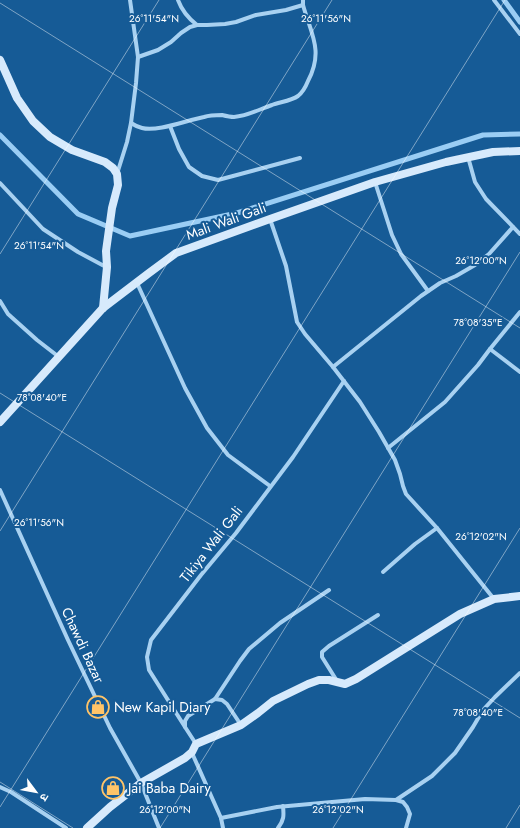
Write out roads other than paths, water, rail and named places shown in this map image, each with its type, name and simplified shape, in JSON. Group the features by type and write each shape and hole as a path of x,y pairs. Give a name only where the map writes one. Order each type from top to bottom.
{"street":[{"path":"103,308 107,267 106,251 112,208 118,185 117,174 131,123 136,83 138,57 130,0"},
{"path":"178,0 183,11 197,25"},
{"path":"494,0 520,34"},
{"path":"131,123 143,129 170,126 206,116 220,115 233,117 243,115 299,95 310,77 315,64 316,53 315,42 303,2 286,10 256,15 236,22 207,26 197,25 190,27 158,50 138,57"},
{"path":"0,60 17,98 33,121 50,137 72,150 105,162 113,168 117,174"},
{"path":"170,126 179,149 189,167 202,176 218,180 300,158"},
{"name":"Mali Wali Gali","path":"0,422 103,308 176,253 375,182 446,162 493,152 520,151"},
{"path":"468,158 475,182 486,199 520,234"},
{"path":"375,182 392,235 401,254 428,291"},
{"path":"0,183 43,229 78,252 107,267"},
{"path":"270,219 286,266 297,322 305,334 334,367 360,402 395,460 406,494 437,528 494,599"},
{"path":"334,367 421,296 440,283 476,265 490,254 513,228"},
{"path":"137,283 185,388 208,428 228,455 270,486"},
{"path":"0,301 8,314 59,358"},
{"path":"388,448 445,402 520,312"},
{"path":"490,349 520,372"},
{"name":"Tikiya Wali Gali","path":"196,744 149,670 147,657 150,640 201,574 236,533 293,457 344,381"},
{"name":"Chawdi Bazar","path":"0,490 68,640 110,728 141,783 159,828"},
{"path":"383,572 427,534 437,528"},
{"path":"185,727 185,721 188,716 215,699 240,660 249,649 280,623 329,590"},
{"path":"87,828 110,807 141,783 185,758 192,752 196,744 241,725 273,701 308,684 320,680 329,680 345,684 356,679 460,614 494,599 520,596"},
{"path":"338,682 322,657 322,652 378,615"},
{"path":"396,800 432,776 454,753 474,727 483,710 520,673"},
{"path":"215,699 222,700 227,704 241,725"},
{"path":"192,752 221,818 223,828"},
{"path":"0,787 11,792 66,828"},
{"path":"221,818 283,806 365,799 396,800 403,802 408,807 410,814 406,828"},
{"path":"278,828 283,822 283,806"}],"waterway":[{"path":"504,0 520,22"},
{"path":"0,135 78,214 130,236 237,213 483,135 520,134"}],"place":[{"name":"New Kapil Diary","path":"98,707"},
{"name":"Jai Baba Dairy","path":"113,788"}]}
